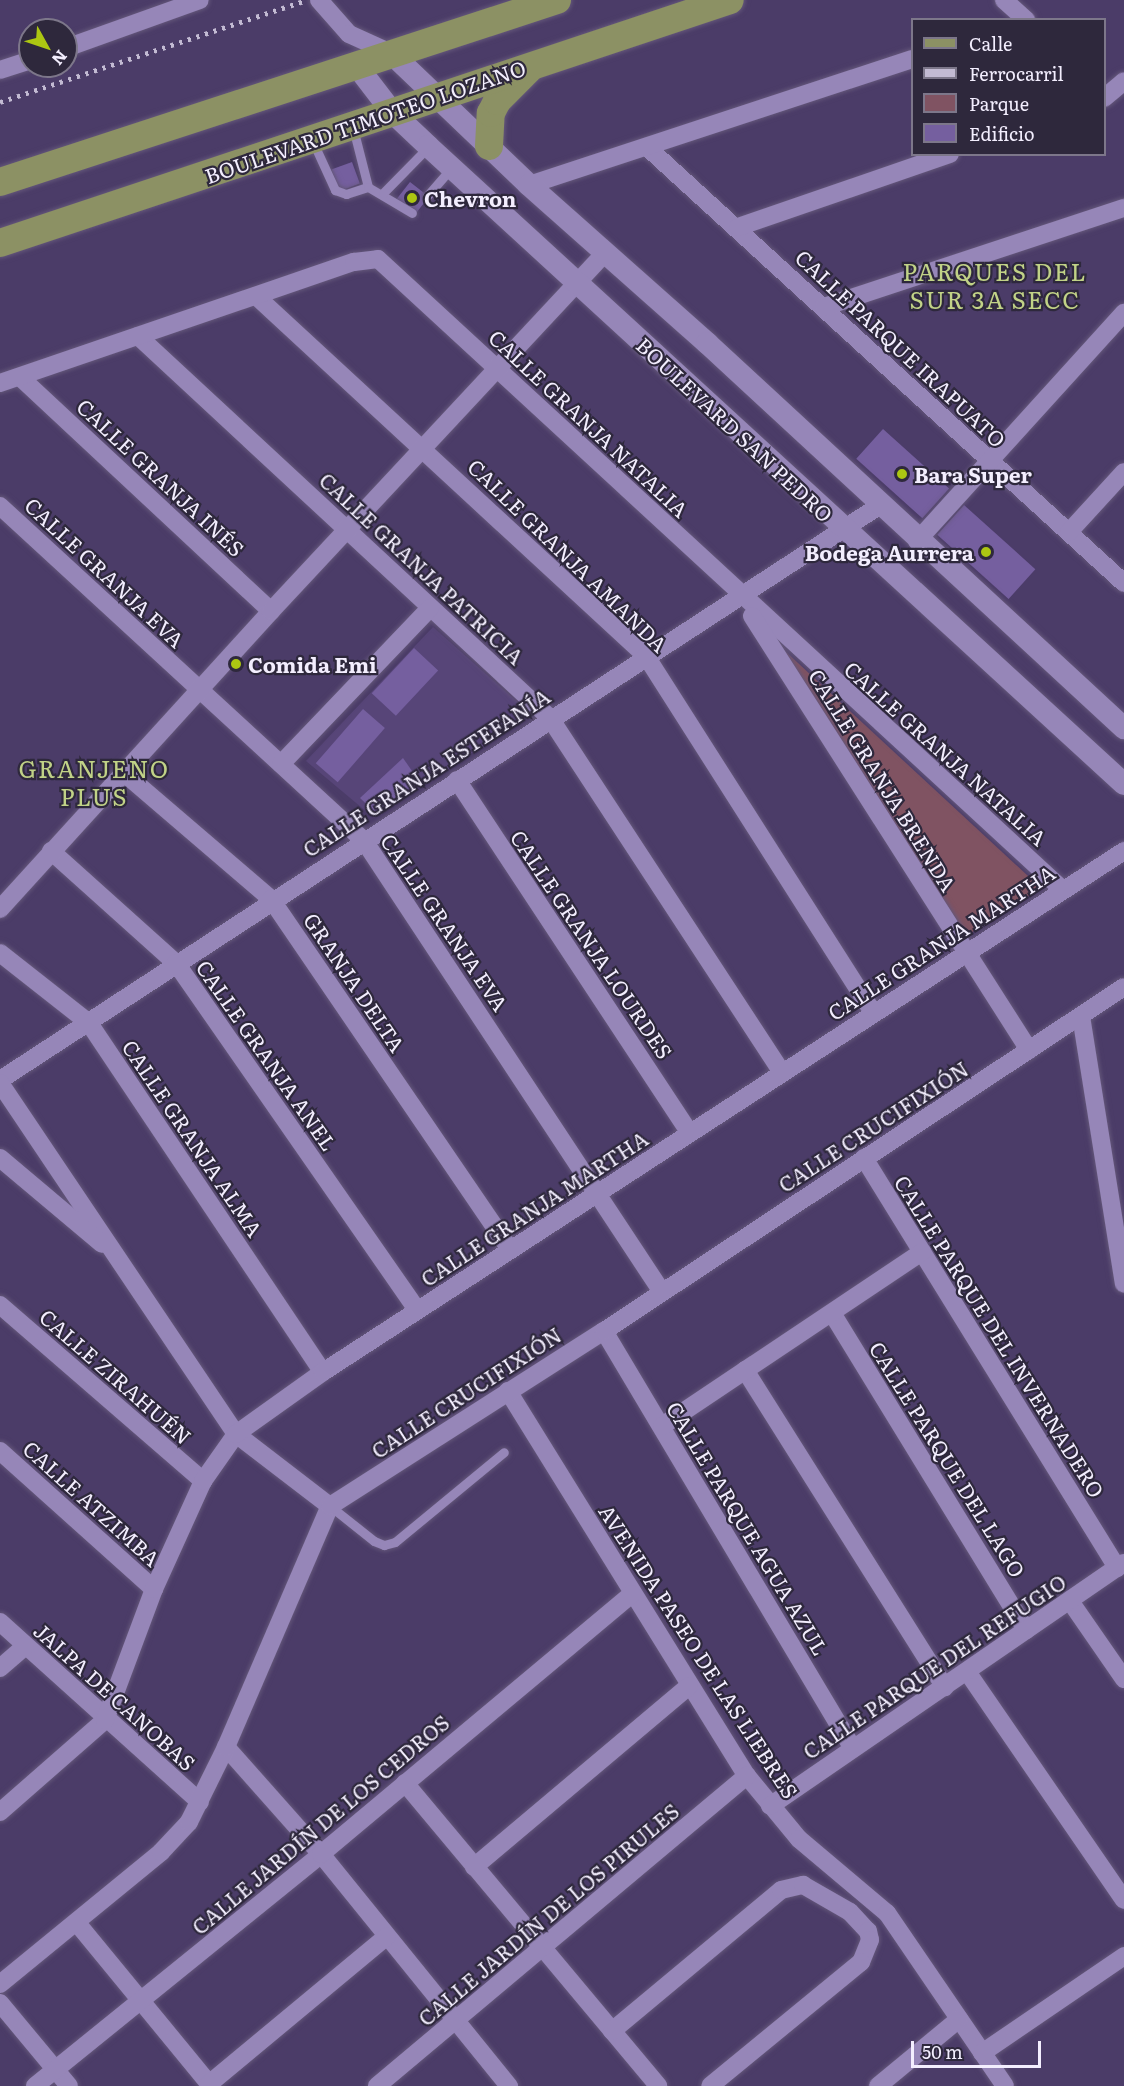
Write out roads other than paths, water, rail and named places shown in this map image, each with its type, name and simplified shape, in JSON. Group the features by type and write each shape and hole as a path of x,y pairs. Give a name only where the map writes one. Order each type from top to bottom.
{"main road":[{"path":"0,182 557,0"},
{"name":"BOULEVARD TIMOTEO LOZANO","path":"0,243 729,0"},
{"path":"489,146 492,113 497,101 506,88 536,63"}],"street":[{"path":"78,44 200,0"},
{"path":"319,0 349,34 392,53"},
{"path":"1004,0 1024,18"},
{"path":"349,34 356,66"},
{"name":"BOULEVARD SAN PEDRO","path":"392,53 435,97 529,185 1124,729"},
{"path":"529,185 911,58"},
{"path":"0,69 18,64"},
{"name":"BOULEVARD SAN PEDRO","path":"356,66 392,112 428,146 577,281 843,530 1124,784"},
{"name":"CALLE PARQUE IRAPUATO","path":"647,147 738,227 1124,583"},
{"path":"738,227 944,156"},
{"path":"824,307 1124,208"},
{"path":"0,909 348,527 605,253"},
{"name":"CALLE GRANJA NATALIA","path":"0,383 354,262 378,259 498,367 739,595 1063,890"},
{"name":"CALLE GRANJA AMANDA","path":"256,296 423,447 646,656 873,1013"},
{"path":"917,541 989,459 1124,314"},
{"name":"CALLE GRANJA PATRICIA","path":"138,336 348,527 430,608 550,718 781,1071"},
{"name":"CALLE GRANJA INÉS","path":"20,377 271,611"},
{"path":"1069,532 1124,472"},
{"name":"CALLE GRANJA EVA","path":"0,506 365,842 600,1193 662,1292"},
{"name":"CALLE GRANJA ESTEFANÍA","path":"0,1081 271,899 365,842 550,718 879,506"},
{"name":"CALLE GRANJA BRENDA","path":"739,595 1029,1050"},
{"path":"281,764 430,608"},
{"name":"GRANJA DELTA","path":"124,773 271,899 510,1250"},
{"name":"CALLE GRANJA LOURDES","path":"457,780 690,1133"},
{"name":"CALLE GRANJA ANEL","path":"51,851 176,963 417,1310"},
{"name":"CALLE GRANJA MARTHA","path":"105,1720 154,1589 203,1481 236,1434 323,1372 600,1193 781,1071 1124,851"},
{"name":"CALLE GRANJA ALMA","path":"0,953 89,1023 323,1372"},
{"name":"CALLE CRUCIFIXIÓN","path":"330,1506 604,1331 1124,987"},
{"path":"1081,1016 1119,1226 1124,1284"},
{"path":"0,1081 236,1434 330,1506 226,1747 200,1802 178,1837 77,1923 0,1984"},
{"path":"0,1158 120,1258"},
{"name":"CALLE PARQUE DEL INVERNADERO","path":"864,1158 1120,1565"},
{"path":"662,1426 922,1252"},
{"name":"CALLE ZIRAHUÉN","path":"0,1305 203,1481"},
{"name":"CALLE PARQUE DEL LAGO","path":"832,1313 1026,1630"},
{"name":"CALLE PARQUE AGUA AZUL","path":"604,1331 853,1748"},
{"path":"745,1370 945,1688"},
{"name":"AVENIDA PASEO DE LAS LIEBRES","path":"508,1391 689,1686 747,1776 799,1839 887,1913 1005,2086"},
{"name":"CALLE ATZIMBA","path":"0,1451 154,1589"},
{"name":"CALLE PARQUE DEL REFUGIO","path":"770,1806 853,1748 968,1673 1120,1565"},
{"name":"CALLE JARDÍN DE LOS CEDROS","path":"35,2086 321,1854 632,1594"},
{"path":"1070,1601 1124,1679"},
{"name":"JALPA DE CANOBAS","path":"0,1622 105,1720 200,1802"},
{"path":"0,1668 26,1646"},
{"path":"968,1673 1124,1900"},
{"path":"474,1867 689,1686"},
{"path":"0,1812 105,1720"},
{"path":"226,1747 321,1854 508,2086"},
{"name":"CALLE JARDÍN DE LOS PIRULES","path":"377,2086 747,1776"},
{"path":"405,1783 658,2086"},
{"path":"612,2031 781,1890 803,1885 850,1912 868,1931 870,1940 861,1962 710,2086"},
{"path":"77,1923 210,2085 387,1936"},
{"path":"982,2054 1124,1956"},
{"path":"0,2003 69,2086"},
{"path":"879,2086 959,2019"}],"lane":[{"path":"352,126 368,187"},
{"path":"312,140 335,190 346,194 368,187 383,192 412,213"},
{"path":"383,192 428,146"},
{"path":"427,196 452,168"},
{"path":"330,1506 374,1541 384,1545 395,1542 504,1452"}],"railway":[{"path":"0,102 306,0"}],"place":[{"name":"Chevron","path":"412,198"},
{"name":"Bara Super","path":"902,474"},
{"name":"Bodega Aurrera","path":"986,552"},
{"name":"Comida Emi","path":"236,664"}],"district":[{"name":"PARQUES DEL SUR 3A SECC","path":"995,285"},
{"name":"GRANJENO PLUS","path":"94,782"}]}
